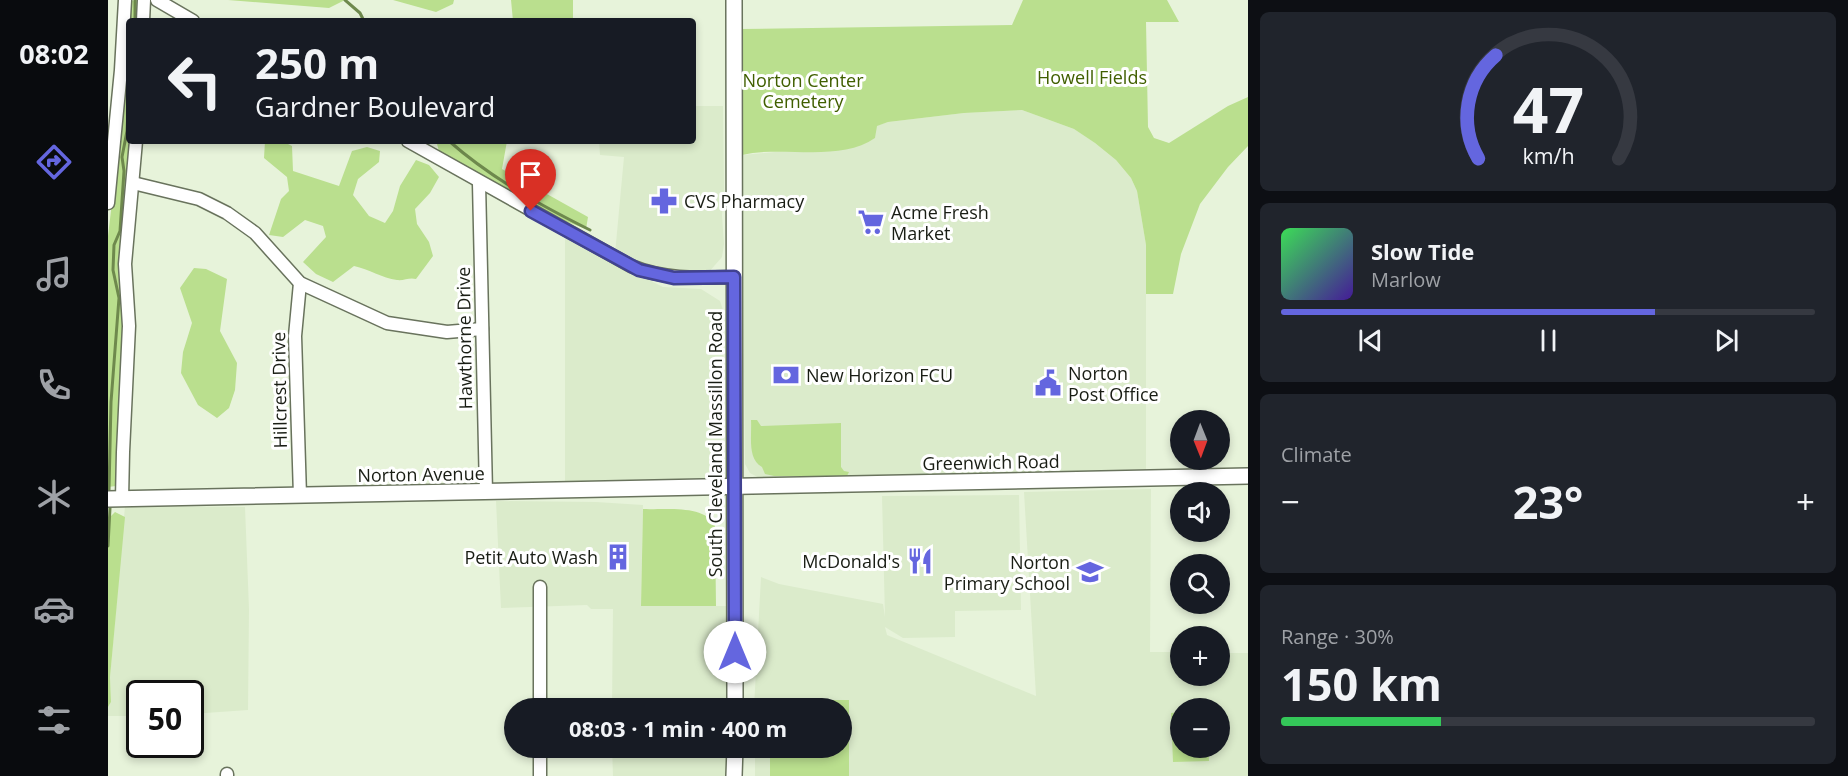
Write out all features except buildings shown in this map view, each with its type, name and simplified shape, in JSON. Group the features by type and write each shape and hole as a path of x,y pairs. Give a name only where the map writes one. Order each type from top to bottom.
{"main road":[{"name":"South Cleveland Massillon Road","path":"734,0 735,698"},
{"name":"Greenwich Road","path":"735,487 1248,476"},
{"name":"Norton Avenue","path":"115,499 735,487"},
{"path":"734,776 735,758"}],"street":[{"path":"108,203 121,70 125,0"},
{"path":"143,18 144,0"},
{"path":"157,0 188,18"},
{"path":"115,499 123,452 129,326 125,264 136,144"},
{"path":"413,144 479,183 639,270 674,278 734,277"},
{"path":"133,183 199,199 227,213 255,233 300,283 387,323 447,332 482,329"},
{"name":"Hawthorne Drive","path":"479,183 486,492"},
{"name":"Hillcrest Drive","path":"300,283 295,336 300,496"},
{"path":"540,587 540,698"},
{"path":"540,758 540,776"}],"shaded area":[{"path":"696,106 723,106 724,244 722,257 708,273 694,274 649,268 615,254 624,157 600,155 599,144 696,144"},
{"path":"1022,110 1074,129 1095,143 1116,160 1131,178 1137,191 1146,245 1146,473 763,480 750,473 745,464 742,155 862,144 875,138 876,126 888,122 964,113"},
{"path":"565,238 663,287 701,289 720,301 724,313 721,467 718,475 683,483 565,486"},
{"path":"1151,489 1150,652 1170,652 1170,686 1230,686 1230,653 1248,653 1248,776 755,776 755,758 852,758 852,698 755,698 761,577 779,584 883,604 885,617 882,496 1019,495 1021,610 955,611 955,637 903,638 885,627 887,635 1036,696 1024,492"},
{"path":"496,501 643,505 641,606 734,606 735,698 612,698 613,609 591,609 587,605 501,608"},
{"path":"125,506 245,507 249,609 248,710 204,713 204,680 126,680 126,716 108,716 108,707 111,702 110,677"},
{"path":"612,758 734,758 734,776 613,776"}],"green space":[{"path":"138,0 139,18 128,18 129,1"},
{"path":"228,0 345,0 329,8"},
{"path":"393,0 454,0 453,4 436,12"},
{"path":"511,0 573,0 573,18 513,18"},
{"path":"1023,0 1167,0 1179,22 1146,22 1148,127 1154,138 1169,143 1228,106 1248,97 1248,146 1228,167 1200,204 1181,254 1173,294 1146,294 1146,245 1137,191 1131,178 1116,160 1074,129 1022,110 964,113 888,122 877,126 875,138 845,150 758,152 742,155 741,29 1012,25"},
{"path":"126,43 126,144 133,144 133,153 124,211 119,270 124,308 119,477 116,486 108,487 108,236 120,155"},
{"path":"265,144 288,144 292,146 293,171 339,186 352,151 367,147 380,151 379,162 358,179 353,195 369,216 385,223 393,211 400,186 416,160 429,165 439,177 430,193 415,209 417,224 429,242 433,256 416,279 391,279 354,266 333,282 316,274 303,262 326,237 323,226 305,220 283,237 269,235 281,199 289,191 287,177 264,158"},
{"path":"437,144 506,144 502,169 588,217 586,229 530,204 440,155"},
{"path":"194,268 206,269 227,279 220,331 237,363 235,390 229,408 217,418 198,405 181,373 183,352 192,323 180,288"},
{"path":"751,420 757,420 761,426 841,423 841,467 844,471 849,472 847,476 765,474 752,453"},
{"path":"643,509 694,511 710,519 715,526 716,606 641,606"},
{"path":"115,512 125,517 110,677 111,702 108,707 108,519"},
{"path":"770,758 849,758 849,776 770,776"},
{"path":"1173,758 1209,758 1209,761 1173,762"}],"waterway":[{"path":"135,0 135,18"},
{"path":"345,0 362,18"},
{"path":"109,490 111,402 119,298 113,270 114,245 120,231 124,171 122,157 126,136"},
{"path":"453,144 517,190 590,230"},
{"path":"108,546 110,508"}],"place":[{"name":"CVS Pharmacy","path":"664,201"},
{"name":"Acme Fresh Market","path":"871,222"},
{"name":"New Horizon FCU","path":"786,375"},
{"name":"Norton Post Office","path":"1048,383"},
{"name":"Petit Auto Wash","path":"618,557"},
{"name":"McDonald's","path":"920,561"},
{"name":"Norton Primary School","path":"1090,572"}],"route":[{"path":"531,211 639,270 674,278 734,277 735,652"}],"park label":[{"name":"Howell Fields","path":"1092,77"},
{"name":"Norton Center Cemetery","path":"803,90"}]}
